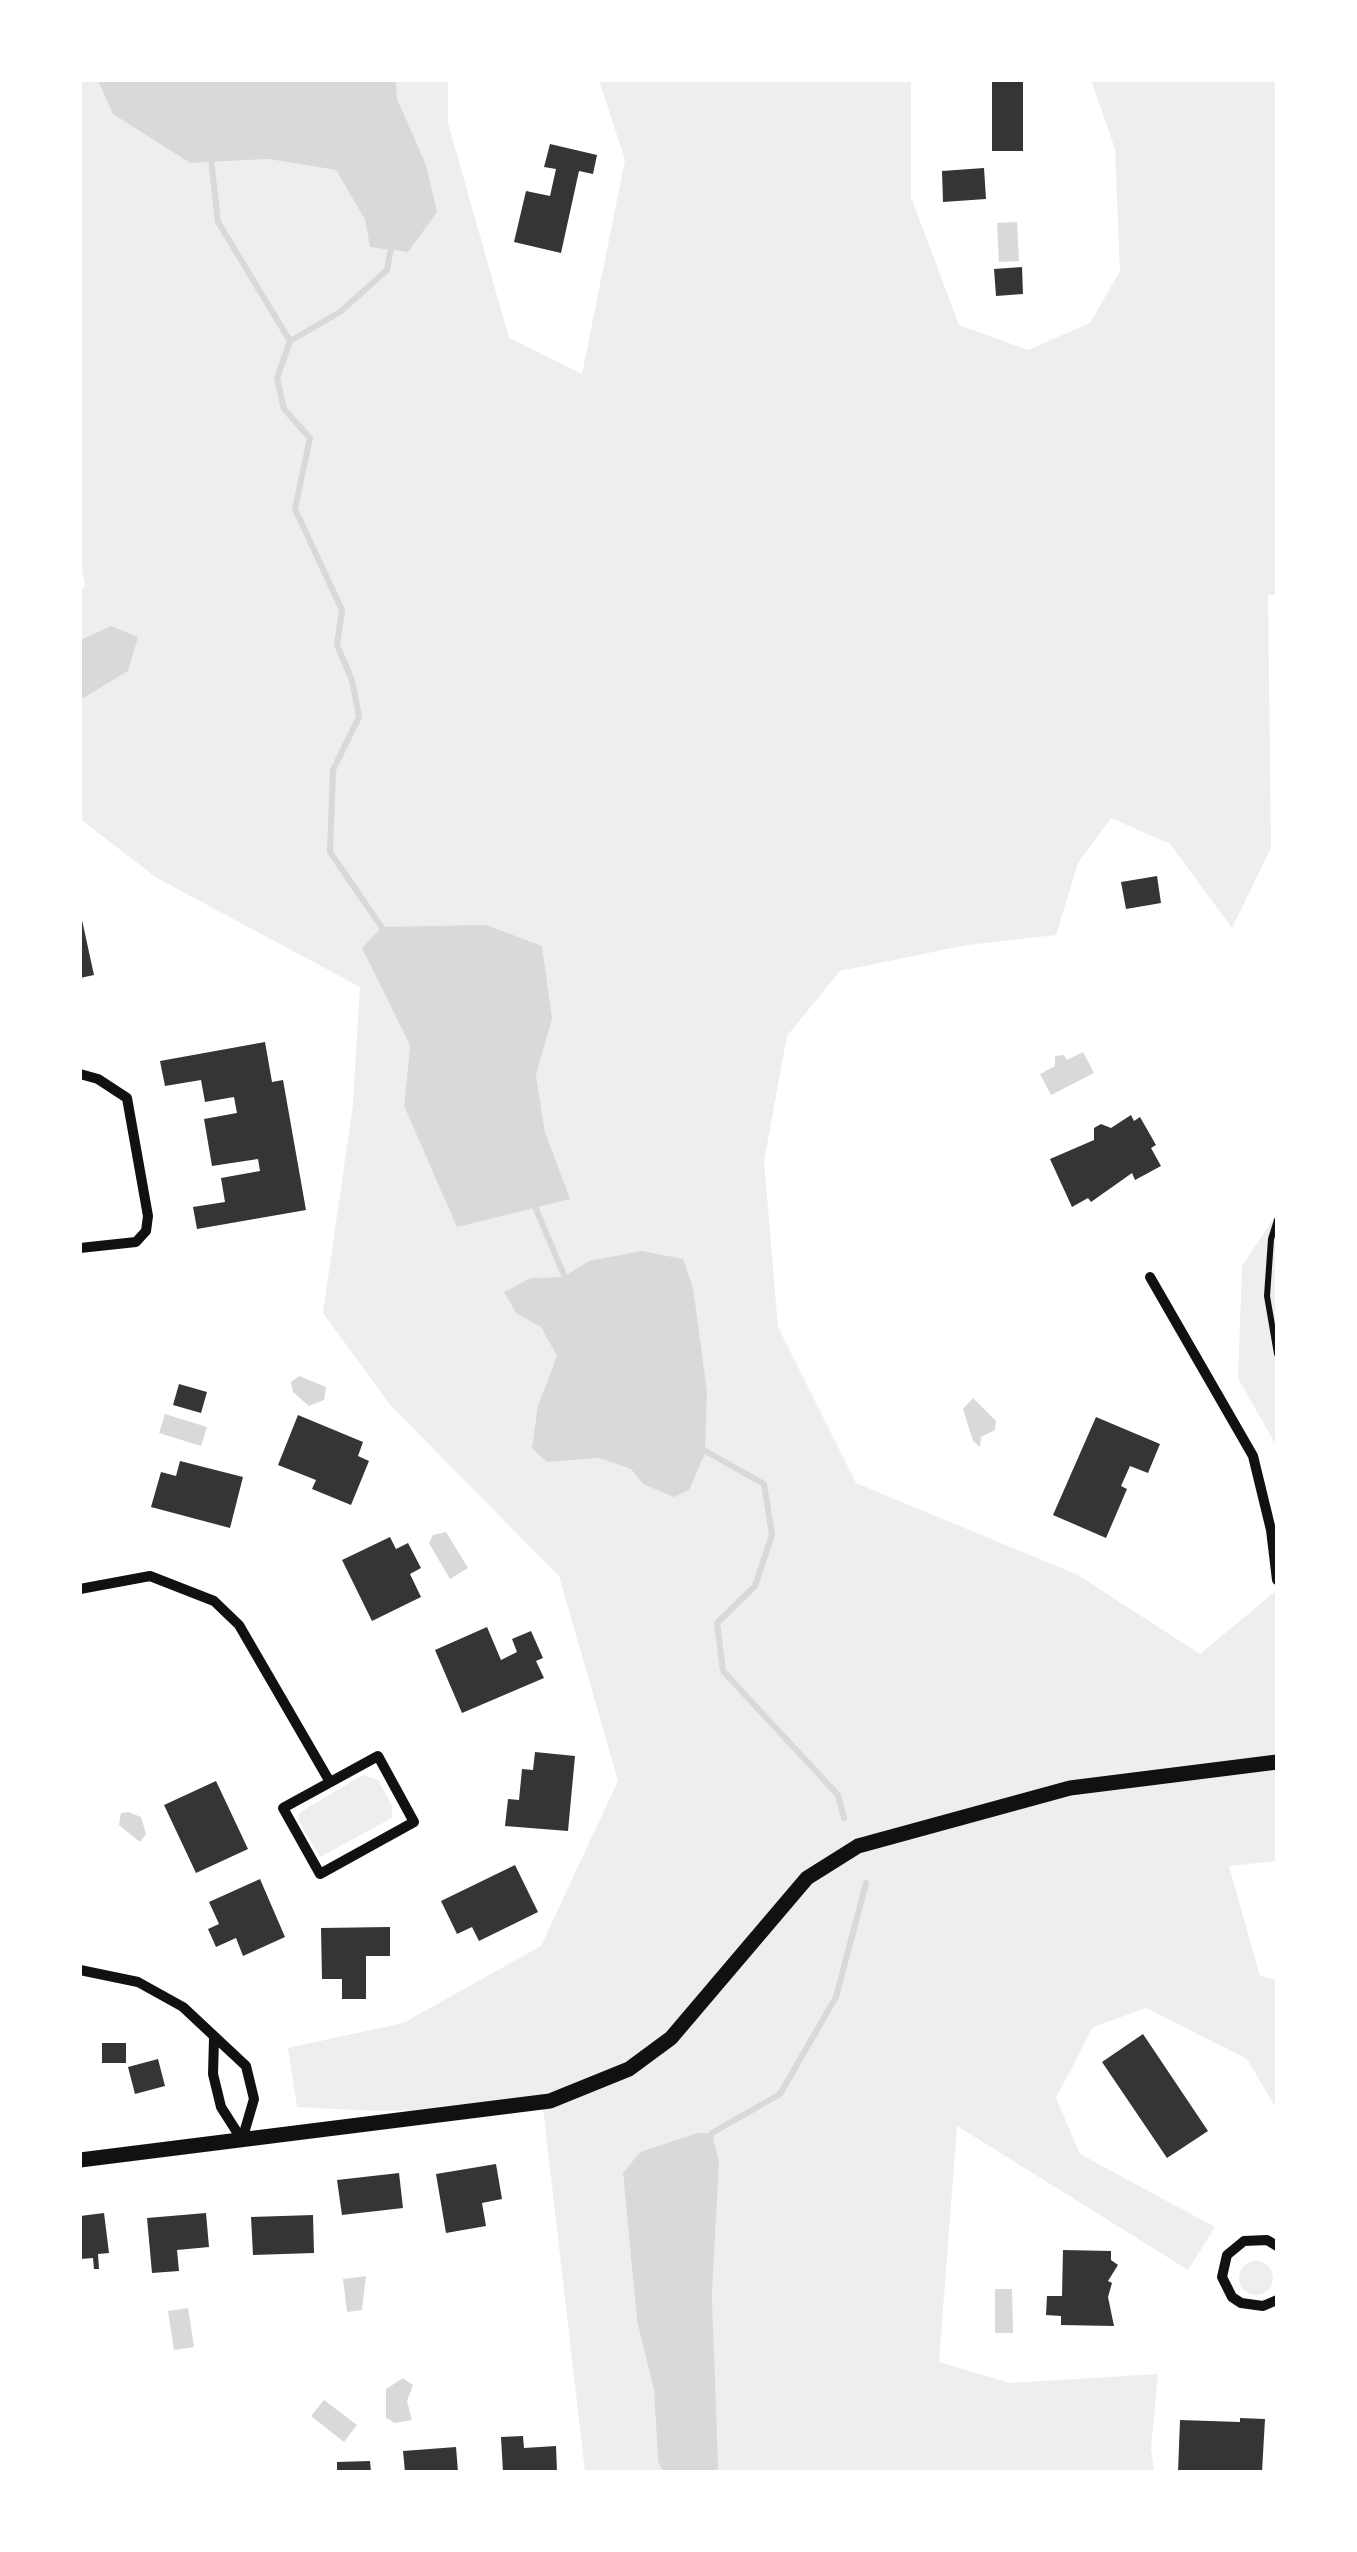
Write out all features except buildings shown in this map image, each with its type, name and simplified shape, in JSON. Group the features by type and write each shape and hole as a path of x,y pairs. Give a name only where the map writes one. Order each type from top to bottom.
{"street":[{"path":"80,1074 98,1079 127,1098 148,1216 146,1231 136,1242 80,1249"},
{"path":"1150,1277 1253,1456 1271,1530 1277,1580"},
{"path":"80,1589 150,1576 214,1601 239,1625 330,1782"},
{"path":"378,1756 414,1822 320,1874 283,1808 330,1782 378,1756"},
{"path":"80,2160 550,2101 629,2069 671,2038 807,1878 858,1846 1070,1788 1277,1762"},
{"path":"80,1970 138,1982 182,2007 246,2066 254,2099 242,2140"},
{"path":"214,2039 212,2074 221,2107 242,2140"},
{"path":"1277,2245 1266,2240 1244,2241 1227,2255 1222,2276 1232,2296 1241,2303 1263,2306 1277,2300"}],"lane":[{"path":"1277,1220 1270,1238 1267,1296 1277,1354"}],"shaded area":[{"path":"80,80 98,80 114,114 190,163 268,159 336,170 365,220 370,247 397,99 396,80 448,80 448,123 509,338 582,374 625,160 599,80 911,80 911,197 959,325 1028,350 1090,323 1120,271 1115,149 1091,80 1277,80 1277,595 1268,595 1271,848 1232,928 1170,844 1111,818 1078,863 1056,935 967,945 840,971 787,1036 764,1161 778,1327 856,1483 1078,1575 1200,1654 1277,1590 1277,1861 1229,1866 1260,1976 1277,1980 1277,2110 1247,2059 1146,2008 1093,2027 1056,2098 1080,2154 1215,2227 1188,2270 957,2126 939,2362 1010,2383 1158,2374 1151,2449 1154,2472 717,2472 712,2296 719,2162 712,2133 696,2133 640,2152 623,2173 637,2321 654,2390 658,2461 663,2472 585,2472 543,2108 377,2111 297,2107 288,2048 403,2023 541,1946 618,1781 559,1576 391,1406 323,1313 353,1104 360,987 157,878 80,819 80,700 128,671 111,626 80,640 80,591 85,587 80,557","holes":["392,1003 552,1019 536,1075 545,1132 569,1199 457,1226 404,1106 410,1045","589,1261 700,1345 707,1391 643,1484 631,1469 599,1458 547,1462 538,1405 557,1356 541,1327 531,1278 563,1277"]},
{"path":"98,80 396,80 397,99 426,165 437,212 408,252 370,247 365,220 336,170 268,159 190,163 113,114"},
{"path":"1017,222 1019,261 999,262 997,223"},
{"path":"111,626 138,637 128,671 80,700 80,640"},
{"path":"486,925 542,946 552,1019 536,1075 545,1132 570,1199 457,1227 404,1106 410,1045 362,948 382,927"},
{"path":"1083,1052 1094,1073 1051,1095 1040,1074 1055,1066 1055,1056 1064,1055 1067,1060"},
{"path":"1277,1213 1277,1447 1238,1378 1242,1266"},
{"path":"642,1251 683,1259 693,1288 707,1391 705,1453 689,1490 674,1497 643,1484 631,1469 599,1458 547,1462 532,1448 538,1405 557,1356 541,1327 516,1313 504,1292 531,1278 563,1277 589,1261"},
{"path":"299,1376 326,1387 324,1400 309,1406 293,1392 291,1382"},
{"path":"973,1398 996,1421 995,1430 981,1437 980,1447 973,1441 963,1409"},
{"path":"165,1414 207,1427 201,1446 159,1433"},
{"path":"446,1532 468,1568 450,1579 429,1543 433,1535"},
{"path":"363,1775 378,1780 392,1806 392,1818 320,1857 299,1821 299,1813"},
{"path":"121,1813 141,1817 146,1834 140,1842 119,1825"},
{"path":"697,2133 712,2133 719,2162 712,2296 718,2466 717,2472 663,2472 658,2461 654,2390 637,2321 623,2173 640,2152"},
{"path":"1256,2261 1268,2266 1273,2278 1268,2290 1256,2295 1244,2290 1239,2278 1244,2266"},
{"path":"366,2276 362,2310 347,2312 343,2279"},
{"path":"995,2289 1012,2289 1013,2333 995,2333"},
{"path":"188,2308 194,2347 174,2350 168,2311"},
{"path":"403,2378 413,2385 407,2401 412,2420 395,2423 386,2418 386,2389"},
{"path":"324,2400 357,2425 344,2442 311,2416"}],"waterway":[{"path":"211,159 218,222 290,341"},
{"path":"385,932 330,852 333,770 359,717 352,680 337,645 342,610 295,509 310,438 284,409 277,378 290,341 340,312 387,270 392,243"},
{"path":"533,1202 567,1282"},
{"path":"700,1448 764,1484 772,1535 755,1586 717,1623 723,1671 838,1795 844,1818"},
{"path":"709,2140 712,2133 780,2094 836,1997 866,1883"}]}
